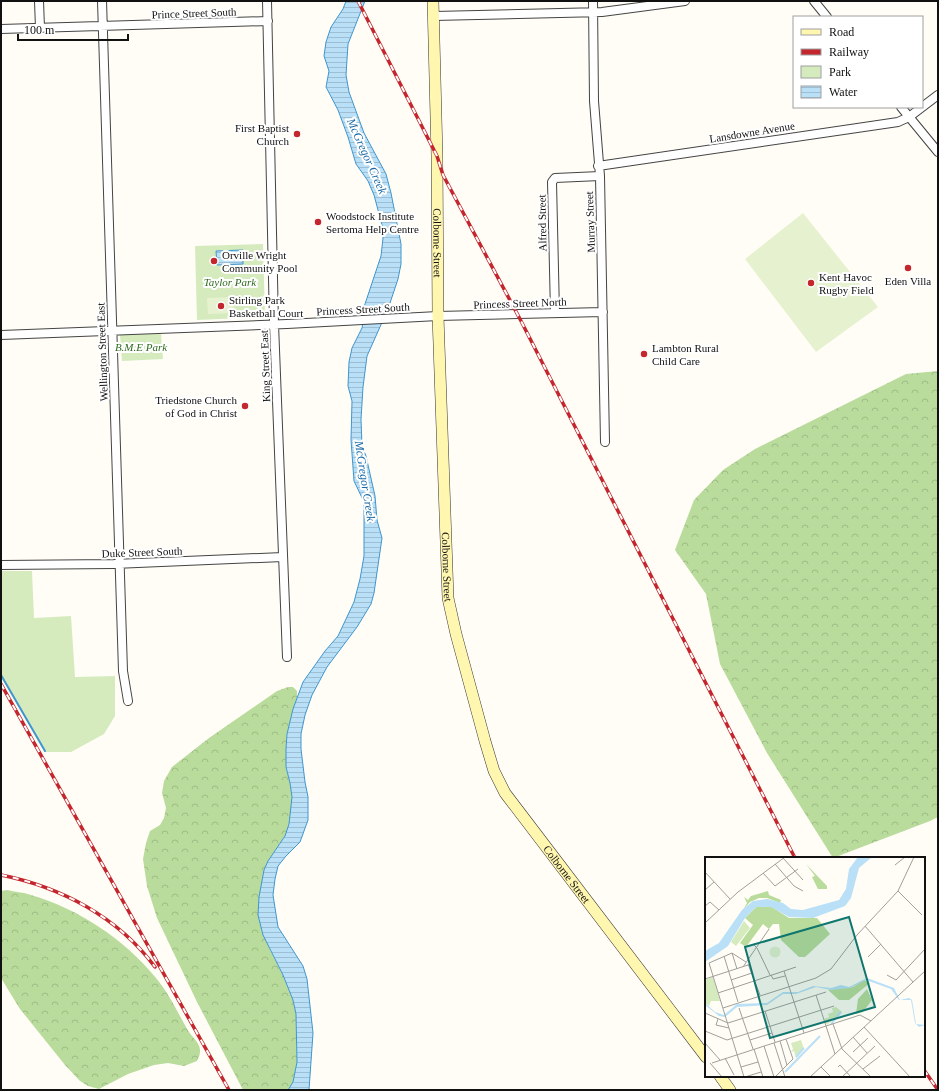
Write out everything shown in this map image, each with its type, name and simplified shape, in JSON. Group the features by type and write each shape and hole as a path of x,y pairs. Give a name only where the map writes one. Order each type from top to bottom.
{"street":[{"path":"39,1 40,28"},
{"name":"Wellington Street East","path":"102,1 124,672 128,701"},
{"name":"King Street East","path":"267,1 274,324 287,657"},
{"name":"Colborne Street","path":"433,1 437,162 438,316 448,598 456,634 494,771 505,793 705,1056"},
{"name":"Murray Street","path":"593,1 594,101 600,176 605,442"},
{"path":"434,16 602,12 685,1"},
{"path":"814,1 826,16"},
{"name":"Prince Street South","path":"1,29 268,22"},
{"path":"923,107 938,95"},
{"path":"902,108 938,152"},
{"path":"909,118 922,108"},
{"name":"Lansdowne Avenue","path":"598,166 898,122 909,118"},
{"name":"Alfred Street","path":"555,313 552,182 555,178 600,176"},
{"name":"Princess Street North","path":"438,316 603,312"},
{"name":"Princess Street South","path":"1,335 438,316"},
{"name":"Duke Street South","path":"1,565 120,564 283,558"},
{"path":"721,1077 730,1090"}],"green space":[{"name":"Kent Havoc Rugby Field","path":"803,213 878,307 816,352 745,259"},
{"name":"Taylor Park","path":"263,244 265,317 197,320 195,246"},
{"name":"Stirling Park Basketball Court","path":"234,297 234,313 208,314 207,298"},
{"name":"B.M.E Park","path":"161,333 163,359 122,361 120,335"},
{"path":"938,371 938,817 832,857 767,753 720,664 706,594 675,550 694,500 723,470 755,449 906,374"},
{"path":"1,571 32,571 34,618 71,616 75,677 115,676 115,716 104,734 71,752 45,752 1,677"},
{"path":"288,687 293,687 297,691 297,698 287,734 286,749 286,767 292,797 291,812 285,836 268,861 269,948 283,975 293,1000 296,1014 297,1062 293,1082 288,1090 243,1090 197,1002 157,918 147,886 143,859 150,831 160,825 164,818 166,808 162,793 164,781 172,767 209,738 277,691"},
{"path":"7,890 28,894 66,908 100,927 130,951 160,983 189,1032 198,1043 200,1050 197,1061 184,1066 168,1063 154,1065 128,1074 99,1089 88,1086 80,1081 65,1065 20,1009 1,978 1,891"}],"water":[{"name":"McGregor Creek","path":"346,1 365,1 348,44 346,75 349,92 364,133 386,174 401,244 401,264 398,279 388,309 367,356 363,387 361,419 362,446 366,456 375,496 377,520 382,538 374,593 371,604 357,627 327,667 312,695 305,715 301,734 301,749 308,797 308,820 300,842 278,866 275,879 273,895 278,927 303,966 307,979 313,1033 309,1090 288,1090 293,1082 297,1062 296,1014 293,1000 283,975 263,935 258,915 259,897 264,870 268,861 285,836 289,824 292,797 286,767 286,749 287,734 293,709 303,682 325,651 338,636 354,602 360,579 364,556 364,502 354,481 351,440 352,401 348,386 349,362 352,348 362,328 364,316 362,313 381,256 383,238 382,225 374,195 368,181 356,164 338,110 326,87 329,71 324,56 326,42 331,27 343,9"},
{"path":"243,250 243,264 217,265 216,251"}],"waterway":[{"path":"1,675 45,751"}],"railway":[{"path":"358,1 437,156 443,175 520,319 794,857"},
{"path":"1,684 229,1090"},
{"path":"1,875 45,887 87,907 124,933 155,967"},
{"path":"925,1071 938,1090"}],"place":[{"name":"First Baptist Church","path":"297,134"},
{"name":"Woodstock Institute Sertoma Help Centre","path":"318,222"},
{"name":"Orville Wright Community Pool","path":"214,261"},
{"name":"Eden Villa","path":"908,268"},
{"name":"Kent Havoc Rugby Field","path":"811,283"},
{"name":"Stirling Park Basketball Court","path":"221,306"},
{"name":"Lambton Rural Child Care","path":"644,354"},
{"name":"Triedstone Church of God in Christ","path":"245,406"}]}
